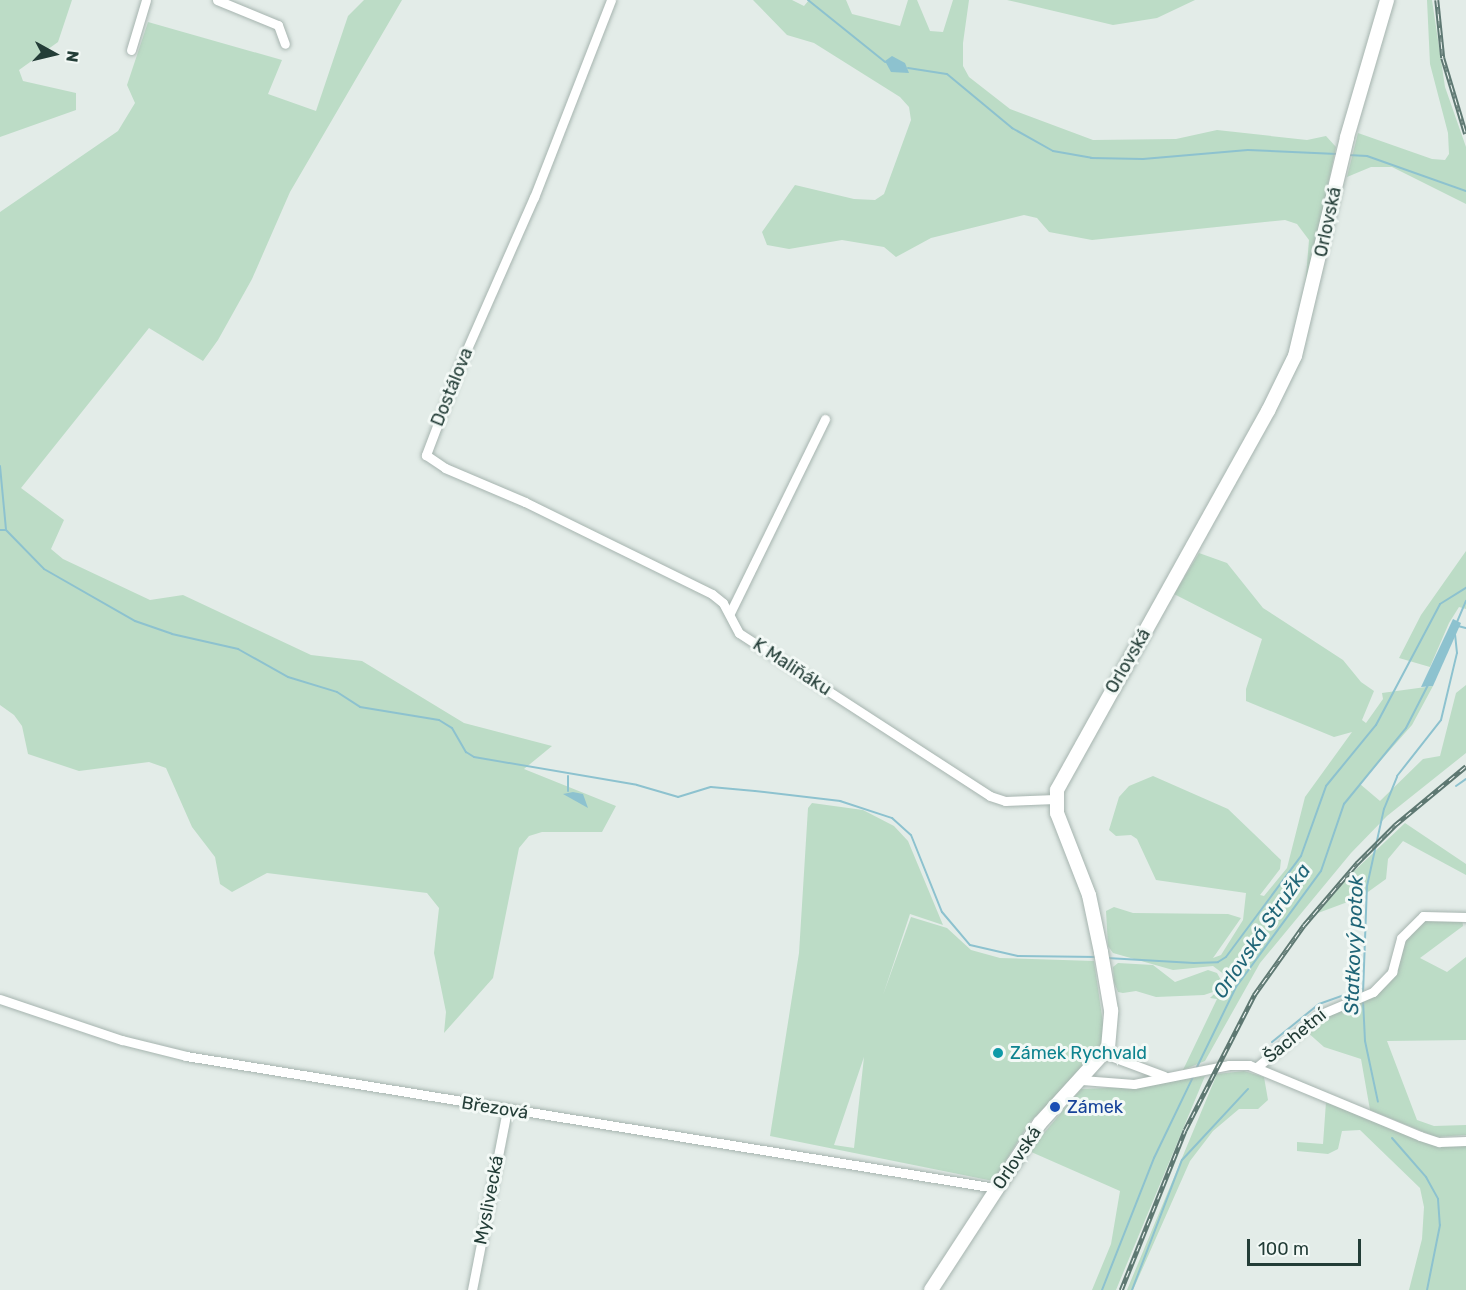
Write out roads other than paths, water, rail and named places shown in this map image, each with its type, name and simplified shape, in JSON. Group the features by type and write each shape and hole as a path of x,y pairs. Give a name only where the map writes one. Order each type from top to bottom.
{"main road":[{"name":"Orlovská","path":"931,1290 1040,1123 1105,1054 1112,1026 1102,958 1089,896 1062,829 1055,799 1065,773 1282,385 1306,321 1342,154 1387,0"}],"street":[{"path":"131,50 146,0"},
{"path":"217,0 278,25 285,44"},
{"name":"Dostálova","path":"611,0 534,197 462,360 426,455 445,468 525,502 712,594 730,613"},
{"path":"730,613 825,419"},
{"name":"K Maliňáku","path":"730,613 739,633 990,796 1005,801 1055,799"},
{"name":"Šachetní","path":"1257,1067 1319,1015 1368,994 1392,972 1401,938 1410,926 1423,916 1466,917"},
{"name":"Březová","path":"0,999 122,1040 186,1056 996,1188"},
{"path":"1105,1054 1164,1076"},
{"name":"Šachetní","path":"1082,1080 1134,1084 1164,1076 1229,1065 1257,1067 1420,1136 1439,1142 1466,1141"},
{"name":"Myslivecká","path":"472,1290 507,1110"}],"water":[{"path":"892,56 905,63 909,73 891,72 885,61"},
{"path":"1453,619 1461,623 1433,686 1421,687"},
{"path":"573,792 583,794 588,808 563,794"}],"waterway":[{"path":"808,0 885,62"},
{"path":"908,68 947,74 1012,128 1053,151 1091,158 1143,159 1248,150 1337,154"},
{"path":"1348,155 1367,156 1466,191"},
{"path":"0,466 6,529"},
{"path":"0,530 6,530 44,569 135,621 172,634 238,649 288,677 337,692 360,707 439,720 452,728 466,752 474,757 637,785 678,797 711,787 755,791 840,801 892,818 911,835 942,912 970,945 1018,956 1098,957"},
{"path":"1107,958 1194,963 1218,962 1226,957 1301,856 1326,786 1376,725 1440,604 1466,588"},
{"name":"Orlovská Stružka","path":"1457,622 1466,601"},
{"path":"1458,626 1466,628"},
{"name":"Statkový potok","path":"1363,994 1367,886 1384,809 1397,776 1441,720 1457,653 1455,635"},
{"name":"Orlovská Stružka","path":"1197,1067 1236,987 1321,871 1344,804 1406,728 1428,685"},
{"path":"568,776 568,791"},
{"path":"1456,786 1466,779"},
{"path":"1272,1042 1319,1004 1361,989"},
{"name":"Statkový potok","path":"1363,1000 1365,1041 1378,1102"},
{"name":"Orlovská Stružka","path":"1102,1290 1154,1158 1194,1075"},
{"path":"1132,1290 1182,1160 1248,1089"},
{"name":"Statkový potok","path":"1392,1138 1426,1177 1438,1199 1440,1225 1427,1290"}],"railway":[{"path":"1437,0 1443,58 1466,134"},
{"path":"1121,1290 1185,1130 1254,995 1304,925 1357,863 1395,825 1466,766"}],"place":[{"name":"Zámek Rychvald","path":"998,1053"},
{"name":"Zámek","path":"1055,1107"}]}
